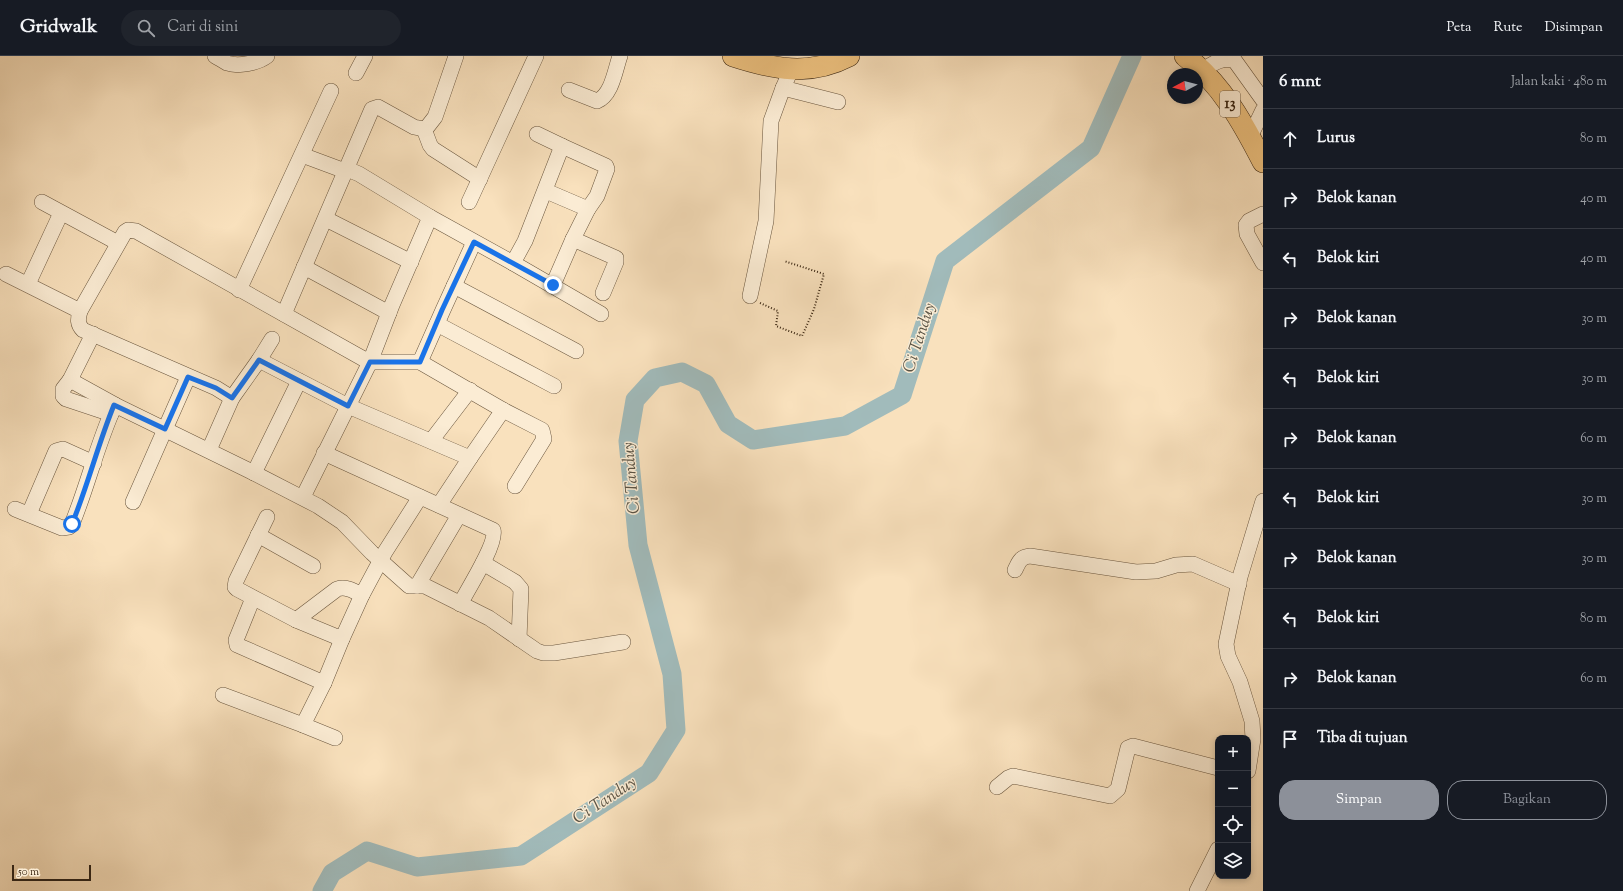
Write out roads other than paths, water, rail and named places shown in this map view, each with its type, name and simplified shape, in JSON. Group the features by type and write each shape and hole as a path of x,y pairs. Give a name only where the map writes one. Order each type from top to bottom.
{"highway":[{"path":"733,56 780,68 787,79 808,69 825,66 849,56"},
{"name":"13","path":"1186,56 1200,68"},
{"name":"13","path":"1203,71 1227,100 1250,137 1263,162"}],"street":[{"path":"215,56 228,63 238,64 258,61 267,56"},
{"path":"356,73 365,56"},
{"path":"284,314 326,219 345,171 374,108 378,107 414,127 424,128 432,122 435,117 456,56"},
{"path":"469,202 536,56"},
{"path":"569,90 597,101 601,99 607,93 620,56"},
{"path":"1203,69 1224,58 1230,58 1235,61 1263,100"},
{"path":"750,296 766,221 771,121 787,79 838,102"},
{"path":"239,290 331,91"},
{"path":"1250,137 1263,110"},
{"path":"424,128 433,149 480,180"},
{"path":"537,134 606,166 607,170 597,196 588,209 573,239 553,285"},
{"path":"513,263 525,240 546,191 562,146"},
{"path":"302,154 345,171 352,171 359,174 430,217 553,285 601,314"},
{"path":"546,191 588,209"},
{"path":"42,202 118,243"},
{"path":"28,284 61,212"},
{"path":"1263,214 1249,221 1246,228 1247,234 1263,263"},
{"path":"303,497 370,362 430,217"},
{"path":"326,219 411,262"},
{"path":"232,398 216,388 188,377 93,334 79,326 78,322 80,311 118,243 128,230 136,231 370,362 420,362 503,410 542,430 544,439 515,486"},
{"path":"573,239 616,258 616,262 603,293"},
{"path":"420,362 474,242"},
{"path":"304,267 389,313"},
{"path":"6,274 80,311"},
{"path":"454,286 576,351"},
{"path":"437,324 554,386"},
{"path":"93,334 70,380 63,388 63,396 66,399 113,409 165,429 303,497 342,522 381,562 406,584 411,586 425,586 489,618 537,651 549,653 622,642"},
{"path":"209,450 232,398 272,339"},
{"path":"259,360 348,406 470,458"},
{"path":"133,502 188,377"},
{"path":"254,472 299,381"},
{"path":"431,441 470,390"},
{"path":"15,509 62,528 69,527 72,524 82,500 113,409"},
{"path":"438,505 503,410"},
{"path":"29,514 56,451 63,449 94,463"},
{"path":"324,453 490,528 494,533 494,537 483,563 460,604"},
{"path":"303,725 324,683 362,595 387,549 420,497"},
{"path":"1251,751 1253,738 1252,721 1240,682 1226,650 1227,636 1239,584 1249,544 1263,501"},
{"path":"417,586 459,515"},
{"path":"267,517 235,584 237,589 296,620 342,639"},
{"path":"258,535 313,566"},
{"path":"1016,570 1020,560 1024,557 1030,556 1136,572 1156,570 1176,565 1193,564 1239,584"},
{"path":"483,563 515,582 521,589 518,639"},
{"path":"296,620 341,587 348,588 362,595"},
{"path":"253,598 236,640 237,645 324,683"},
{"path":"223,695 335,738"},
{"path":"998,787 1008,778 1013,776 1110,796 1118,789 1128,748 1133,746 1215,767"},
{"path":"1197,891 1215,855"}],"waterway":[{"name":"Ci Tanduy","path":"322,891 332,873 367,851 417,867 521,856 649,773 676,730 672,674 638,545 628,441 635,400 655,378 682,372 706,384 728,424 753,440 845,426 902,395 945,261 1091,148 1132,56"}]}
